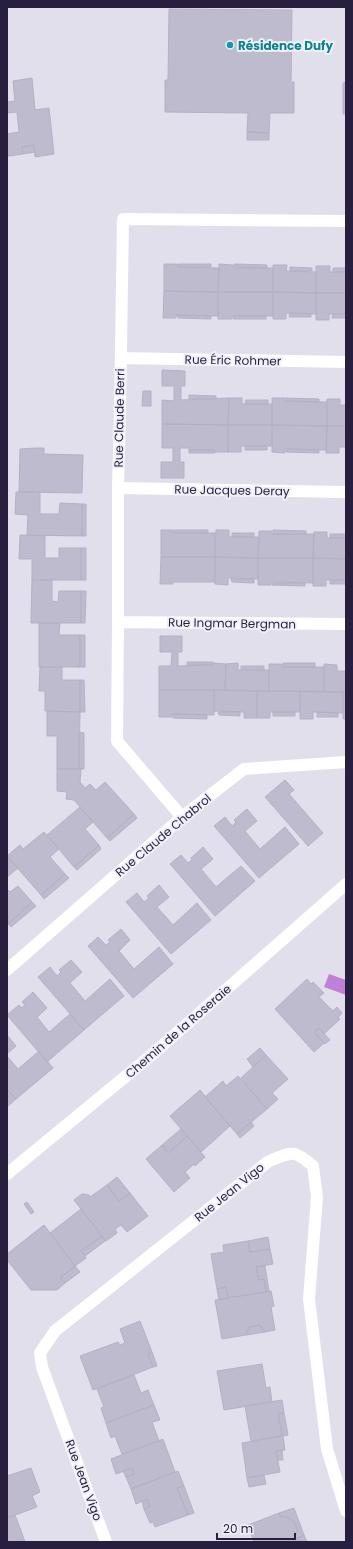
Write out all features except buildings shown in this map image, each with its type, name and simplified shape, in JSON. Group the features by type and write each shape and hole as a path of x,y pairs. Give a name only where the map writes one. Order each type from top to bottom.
{"street":[{"name":"Rue Claude Berri","path":"182,817 117,741 118,488 123,219 346,221"},
{"name":"Rue Éric Rohmer","path":"121,358 346,362"},
{"name":"Rue Jacques Deray","path":"118,488 346,492"},
{"name":"Rue Ingmar Bergman","path":"118,622 346,624"},
{"name":"Rue Claude Chabrol","path":"7,970 182,817 244,769 346,762"},
{"name":"Chemin de la Roseraie","path":"7,1174 154,1053 346,884"},
{"name":"Rue Jean Vigo","path":"106,1542 42,1367 40,1353 55,1331 61,1326 269,1160 290,1153 300,1155 313,1166 317,1197 309,1298 327,1449 346,1511"}],"shaded area":[{"path":"329,974 346,980 346,995 324,987"}],"place":[{"name":"Résidence Dufy","path":"230,45"}]}
